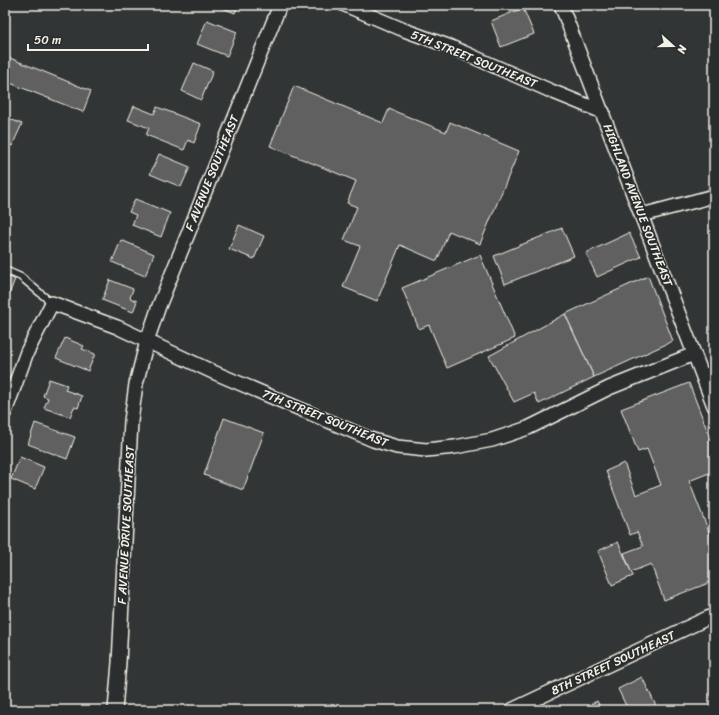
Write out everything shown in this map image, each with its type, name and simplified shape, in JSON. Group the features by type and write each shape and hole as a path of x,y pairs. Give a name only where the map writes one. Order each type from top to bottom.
{"street":[{"name":"F AVENUE SOUTHEAST","path":"147,341 162,298 280,5"},
{"name":"5TH STREET SOUTHEAST","path":"345,5 603,112"},
{"name":"HIGHLAND AVENUE SOUTHEAST","path":"561,5 714,406"},
{"path":"642,215 714,196"},
{"name":"7TH STREET SOUTHEAST","path":"52,303 117,327 212,372 373,440 397,447 426,450 455,447 492,440 528,428 609,388 694,354"},
{"path":"5,412 27,352 52,303"},
{"name":"F AVENUE DRIVE SOUTHEAST","path":"114,710 119,663 131,421 136,384 147,341"},
{"name":"8TH STREET SOUTHEAST","path":"512,710 714,615"}],"lane":[{"path":"5,270 21,277 52,303"},
{"path":"701,373 714,369"}],"building":[{"path":"215,5 238,5 235,13"},
{"path":"523,8 534,34 501,47 491,21"},
{"path":"207,20 237,32 227,56 197,44"},
{"path":"5,56 91,91 83,112 5,81"},
{"path":"194,63 213,71 201,100 182,91"},
{"path":"294,86 383,123 389,109 446,132 450,122 519,151 480,244 449,231 437,261 400,245 377,301 343,287 360,246 344,240 357,207 347,203 356,181 270,146"},
{"path":"134,106 154,114 157,107 201,124 194,143 188,140 184,150 146,135 149,128 128,120"},
{"path":"5,117 22,124 12,146 5,143"},
{"path":"159,154 190,167 181,187 150,174"},
{"path":"135,199 170,213 161,237 132,225 136,215 129,212"},
{"path":"239,225 264,236 254,259 229,249"},
{"path":"562,228 574,256 505,284 494,256"},
{"path":"629,233 641,257 597,277 586,253"},
{"path":"121,240 154,254 145,276 112,262"},
{"path":"480,255 515,338 447,368 429,325 419,329 402,288"},
{"path":"5,276 15,279 5,305"},
{"path":"648,276 673,341 594,377 565,314"},
{"path":"110,280 133,289 130,298 137,301 133,312 102,300"},
{"path":"565,314 594,377 539,404 534,393 514,402 489,356"},
{"path":"65,338 84,346 82,349 95,354 88,371 56,358"},
{"path":"49,379 67,385 65,390 82,396 78,408 74,407 70,417 44,408 48,398 43,396"},
{"path":"689,383 714,448 714,471 689,481 714,545 714,581 664,600 651,564 631,572 624,553 643,546 637,532 630,535 606,471 624,463 636,495 661,485 647,449 638,452 621,409"},
{"path":"224,418 264,433 243,490 204,475"},
{"path":"35,423 75,437 67,459 28,444"},
{"path":"20,457 44,467 35,489 11,479"},
{"path":"5,519 9,520 5,530"},
{"path":"5,537 9,539 5,549"},
{"path":"618,542 633,576 612,585 598,551"},
{"path":"642,677 658,710 628,710 618,689"},
{"path":"597,701 602,710 580,710"}]}
